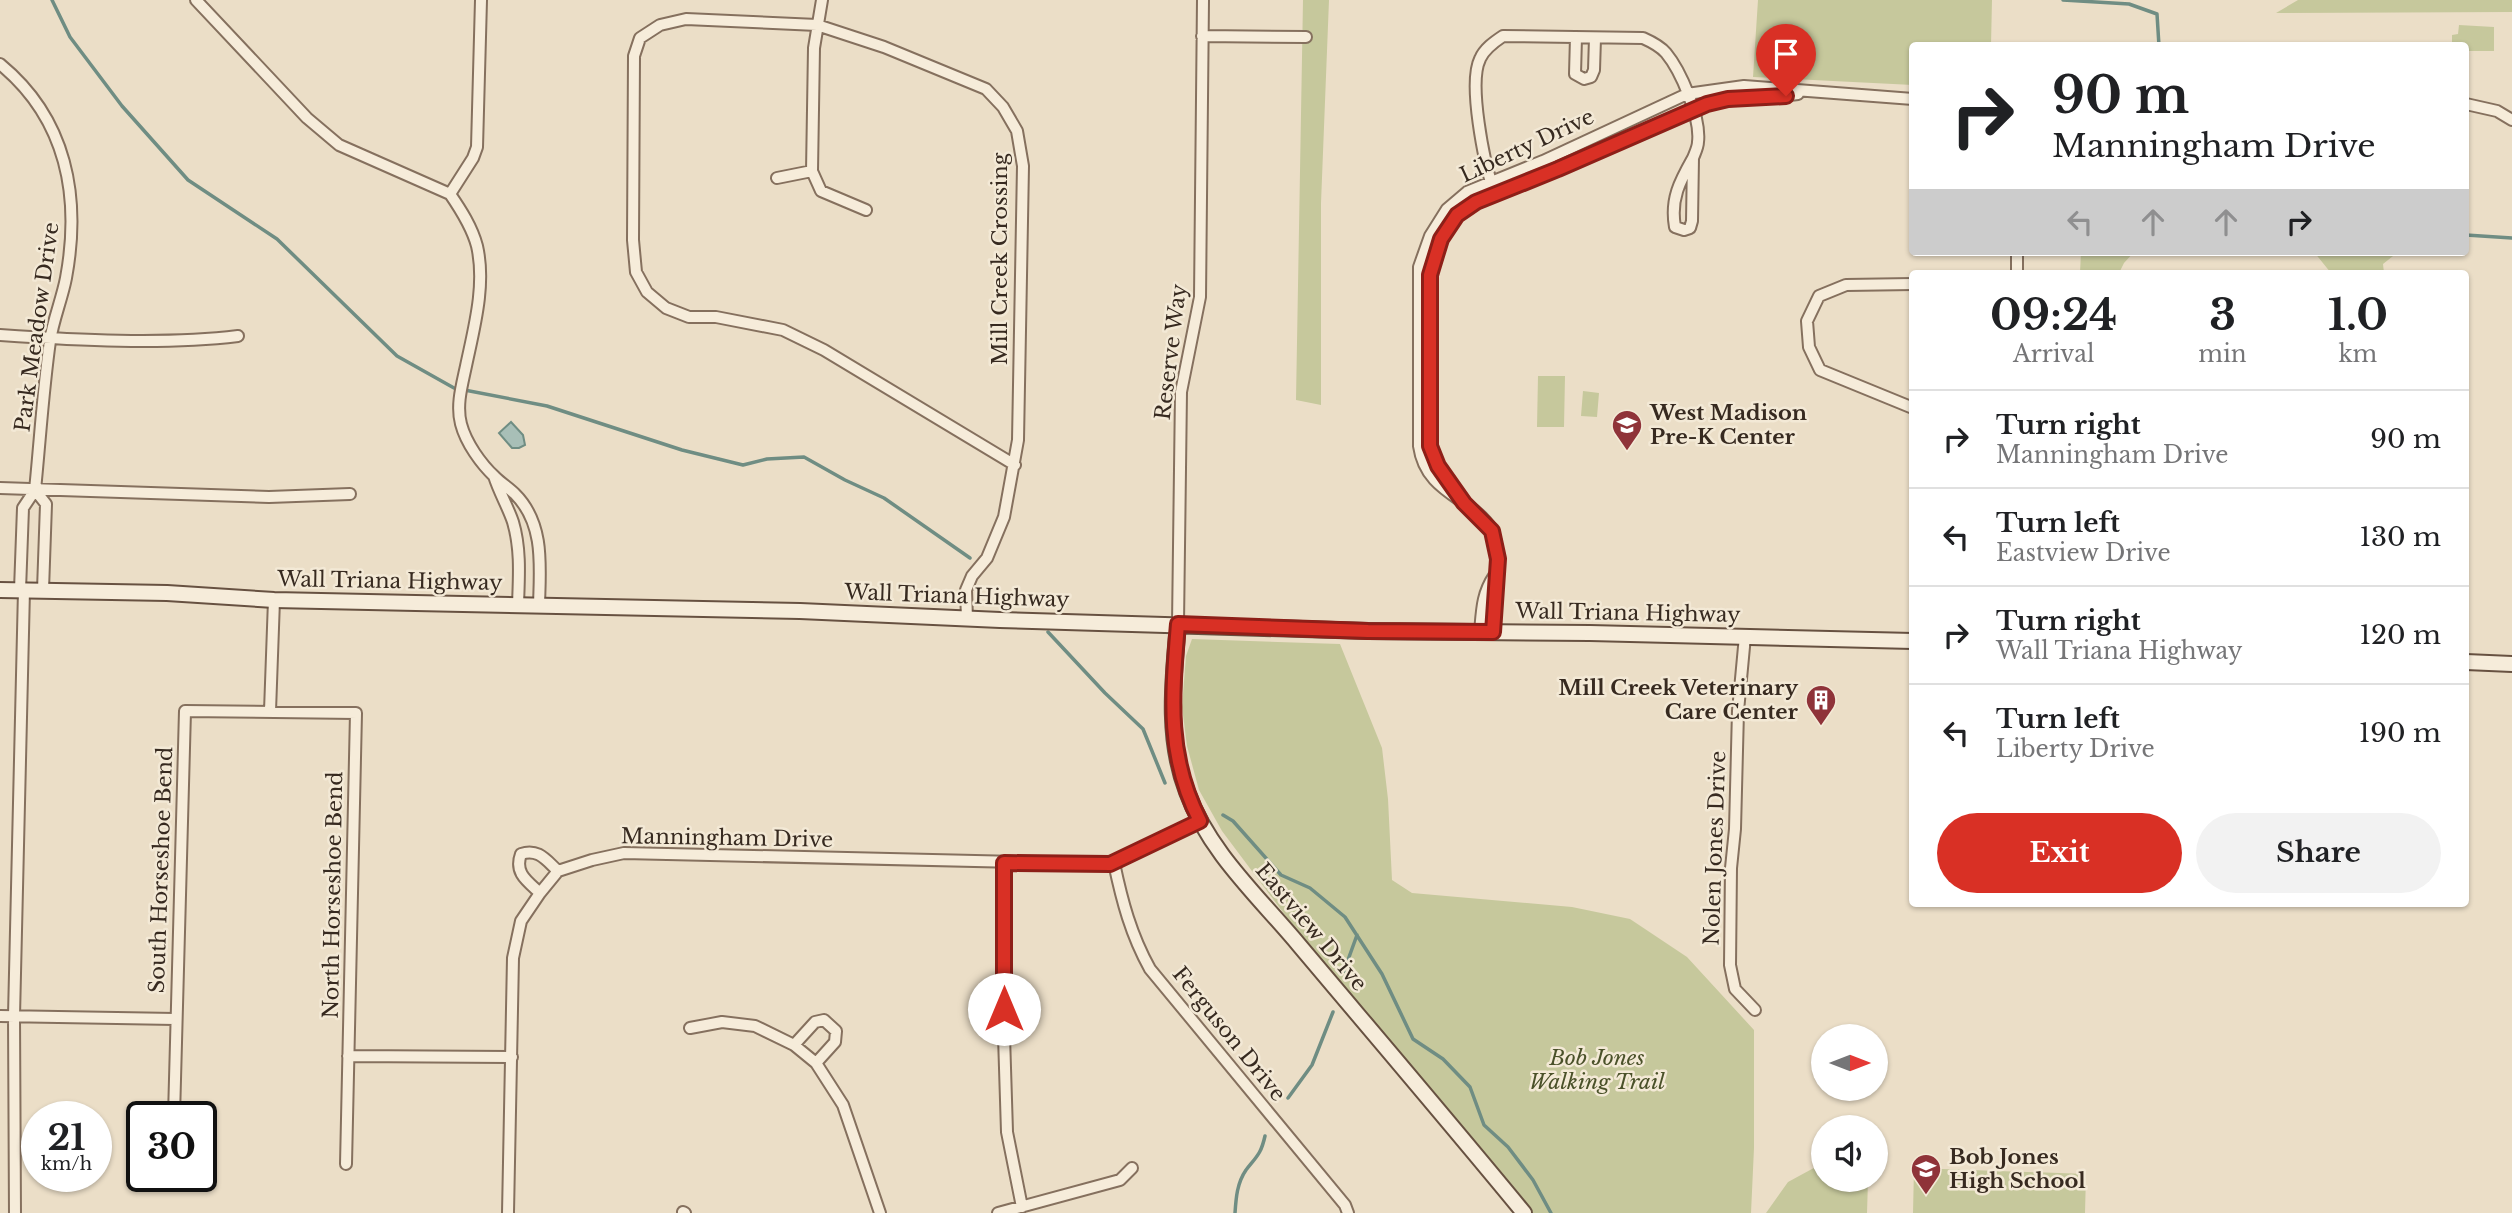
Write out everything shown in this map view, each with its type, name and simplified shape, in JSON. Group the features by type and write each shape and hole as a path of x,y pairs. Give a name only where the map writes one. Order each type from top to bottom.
{"main road":[{"name":"Wall Triana Highway","path":"0,590 167,593 274,600 800,611 967,619 1368,631 1745,636 1909,642"},
{"name":"Eastview Drive","path":"1178,624 1172,687 1173,736 1186,790 1214,846 1524,1213"},
{"path":"2469,662 2512,664"}],"street":[{"path":"196,0 307,118 339,145 450,194 470,228 477,246 478,308 458,406 461,424 469,443 494,476 521,500 534,525 540,556 539,605"},
{"path":"450,194 474,158 477,147 481,0"},
{"path":"822,0 817,25 812,171 821,191 866,210"},
{"name":"Reserve Way","path":"1178,624 1181,391 1200,296 1203,0"},
{"name":"Mill Creek Crossing","path":"967,619 967,590 972,576 987,558 1004,517 1015,465 1018,440 1023,166 1017,131 1003,107 986,89 884,47 817,25 686,19 660,25 640,38 634,56 633,240 636,272 648,292 666,308 689,317 716,317 783,330 824,350 1015,465"},
{"path":"1202,36 1306,37"},
{"path":"1496,194 1478,128 1479,60 1492,43 1503,36 1643,38 1654,42 1677,67 1698,127 1698,143 1678,184 1674,199 1675,227 1684,230 1690,228 1692,221 1693,158"},
{"path":"1576,37 1575,74 1584,79 1591,77 1594,70 1595,38"},
{"name":"Park Meadow Drive","path":"0,64 30,94 51,126 62,153 70,182 71,245 66,281 50,339 35,490 23,508 14,1016 15,1213"},
{"name":"Liberty Drive","path":"1464,503 1445,491 1435,480 1420,454 1419,267 1430,236 1447,209 1467,192 1543,161 1687,94 1744,86 1909,99"},
{"name":"Liberty Drive","path":"1487,632 1482,600 1486,588 1496,574 1497,548 1492,531 1464,503 1438,466 1430,446 1430,275 1441,239 1457,215 1476,202 1693,109 1728,99 1760,99 1811,93"},
{"path":"2469,105 2497,111 2512,120"},
{"path":"776,178 812,171"},
{"path":"1909,284 1846,285 1819,296 1807,321 1809,347 1820,370 1909,406"},
{"path":"0,335 50,339 204,340 238,336"},
{"path":"494,476 518,540 518,604"},
{"path":"0,488 269,497 350,494"},
{"name":"Park Meadow Drive","path":"35,490 46,504 43,590"},
{"path":"270,711 274,600"},
{"name":"Nolen Jones Drive","path":"1745,636 1738,711 1730,965 1735,989 1755,1010"},
{"name":"South Horseshoe Bend","path":"174,1101 185,711 270,711"},
{"name":"North Horseshoe Bend","path":"270,711 356,713 346,1164"},
{"name":"Manningham Drive","path":"558,871 624,853 1081,865 1114,863 1200,821"},
{"path":"508,1213 513,958 521,921 558,871 540,854 530,851 521,854 519,873 540,893"},
{"path":"1004,863 1007,1132 1022,1207"},
{"name":"Ferguson Drive","path":"1114,863 1122,904 1136,943 1150,969 1345,1205 1348,1213"},
{"path":"0,1016 175,1020"},
{"path":"794,1045 815,1022 824,1020 831,1024 836,1031 835,1042 816,1063"},
{"path":"690,1027 722,1022 755,1026 794,1045 816,1063 843,1105 880,1213"},
{"path":"348,1056 512,1057"},
{"path":"998,1213 1120,1180 1132,1168"}],"green space":[{"path":"1303,0 1329,0 1321,203 1321,405 1296,400"},
{"path":"1758,0 1992,0 1991,42 1909,42 1909,85 1753,77"},
{"path":"2298,0 2512,0 2512,12 2276,13"},
{"path":"2459,25 2494,27 2494,51 2469,51 2469,42 2452,42 2452,35 2458,34"},
{"path":"2081,256 2130,256 2120,270 2080,270"},
{"path":"2317,256 2393,256 2383,264 2384,270 2329,270"},
{"path":"1538,376 1565,376 1564,427 1537,427"},
{"path":"1583,391 1599,393 1597,417 1581,416"},
{"name":"Bob Jones Walking Trail","path":"1192,639 1340,644 1382,748 1388,799 1392,880 1412,893 1572,907 1630,919 1687,957 1754,1030 1751,1213 1531,1213 1288,919 1222,831 1199,790 1187,746 1182,707 1186,656"},
{"path":"1914,1168 2086,1174 2085,1213 1913,1213"},
{"path":"1811,1170 1811,1192 1868,1192 1867,1213 1766,1213 1788,1182"}],"water":[{"path":"511,422 523,435 525,445 519,448 512,448 499,433"}],"waterway":[{"path":"52,0 70,37 122,106 188,180 277,239 397,356 454,388 547,406 682,450 743,465 767,459 804,457 884,498 970,558"},
{"path":"2063,0 2129,4 2157,14 2159,42"},
{"path":"2469,235 2512,238"},
{"path":"1048,632 1143,729 1165,783"},
{"path":"1223,815 1233,821 1281,875 1310,888 1345,917 1382,974 1413,1039 1443,1059 1470,1087 1484,1125 1508,1147 1533,1180 1551,1213"},
{"path":"1344,971 1357,935"},
{"path":"1288,1098 1312,1065 1333,1012"},
{"path":"1235,1213 1241,1180 1260,1151 1265,1136"}],"place":[{"name":"West Madison Pre-K Center","path":"1627,452"},
{"name":"Mill Creek Veterinary Care Center","path":"1821,727"},
{"name":"Bob Jones High School","path":"1926,1196"}],"route":[{"path":"1004,1009 1004,863 1110,864 1200,821 1186,790 1173,736 1172,687 1178,624 1368,631 1493,632 1498,559 1492,531 1487,523 1464,503 1438,466 1430,446 1430,275 1441,239 1457,215 1476,202 1707,104 1728,99 1786,96"}]}
